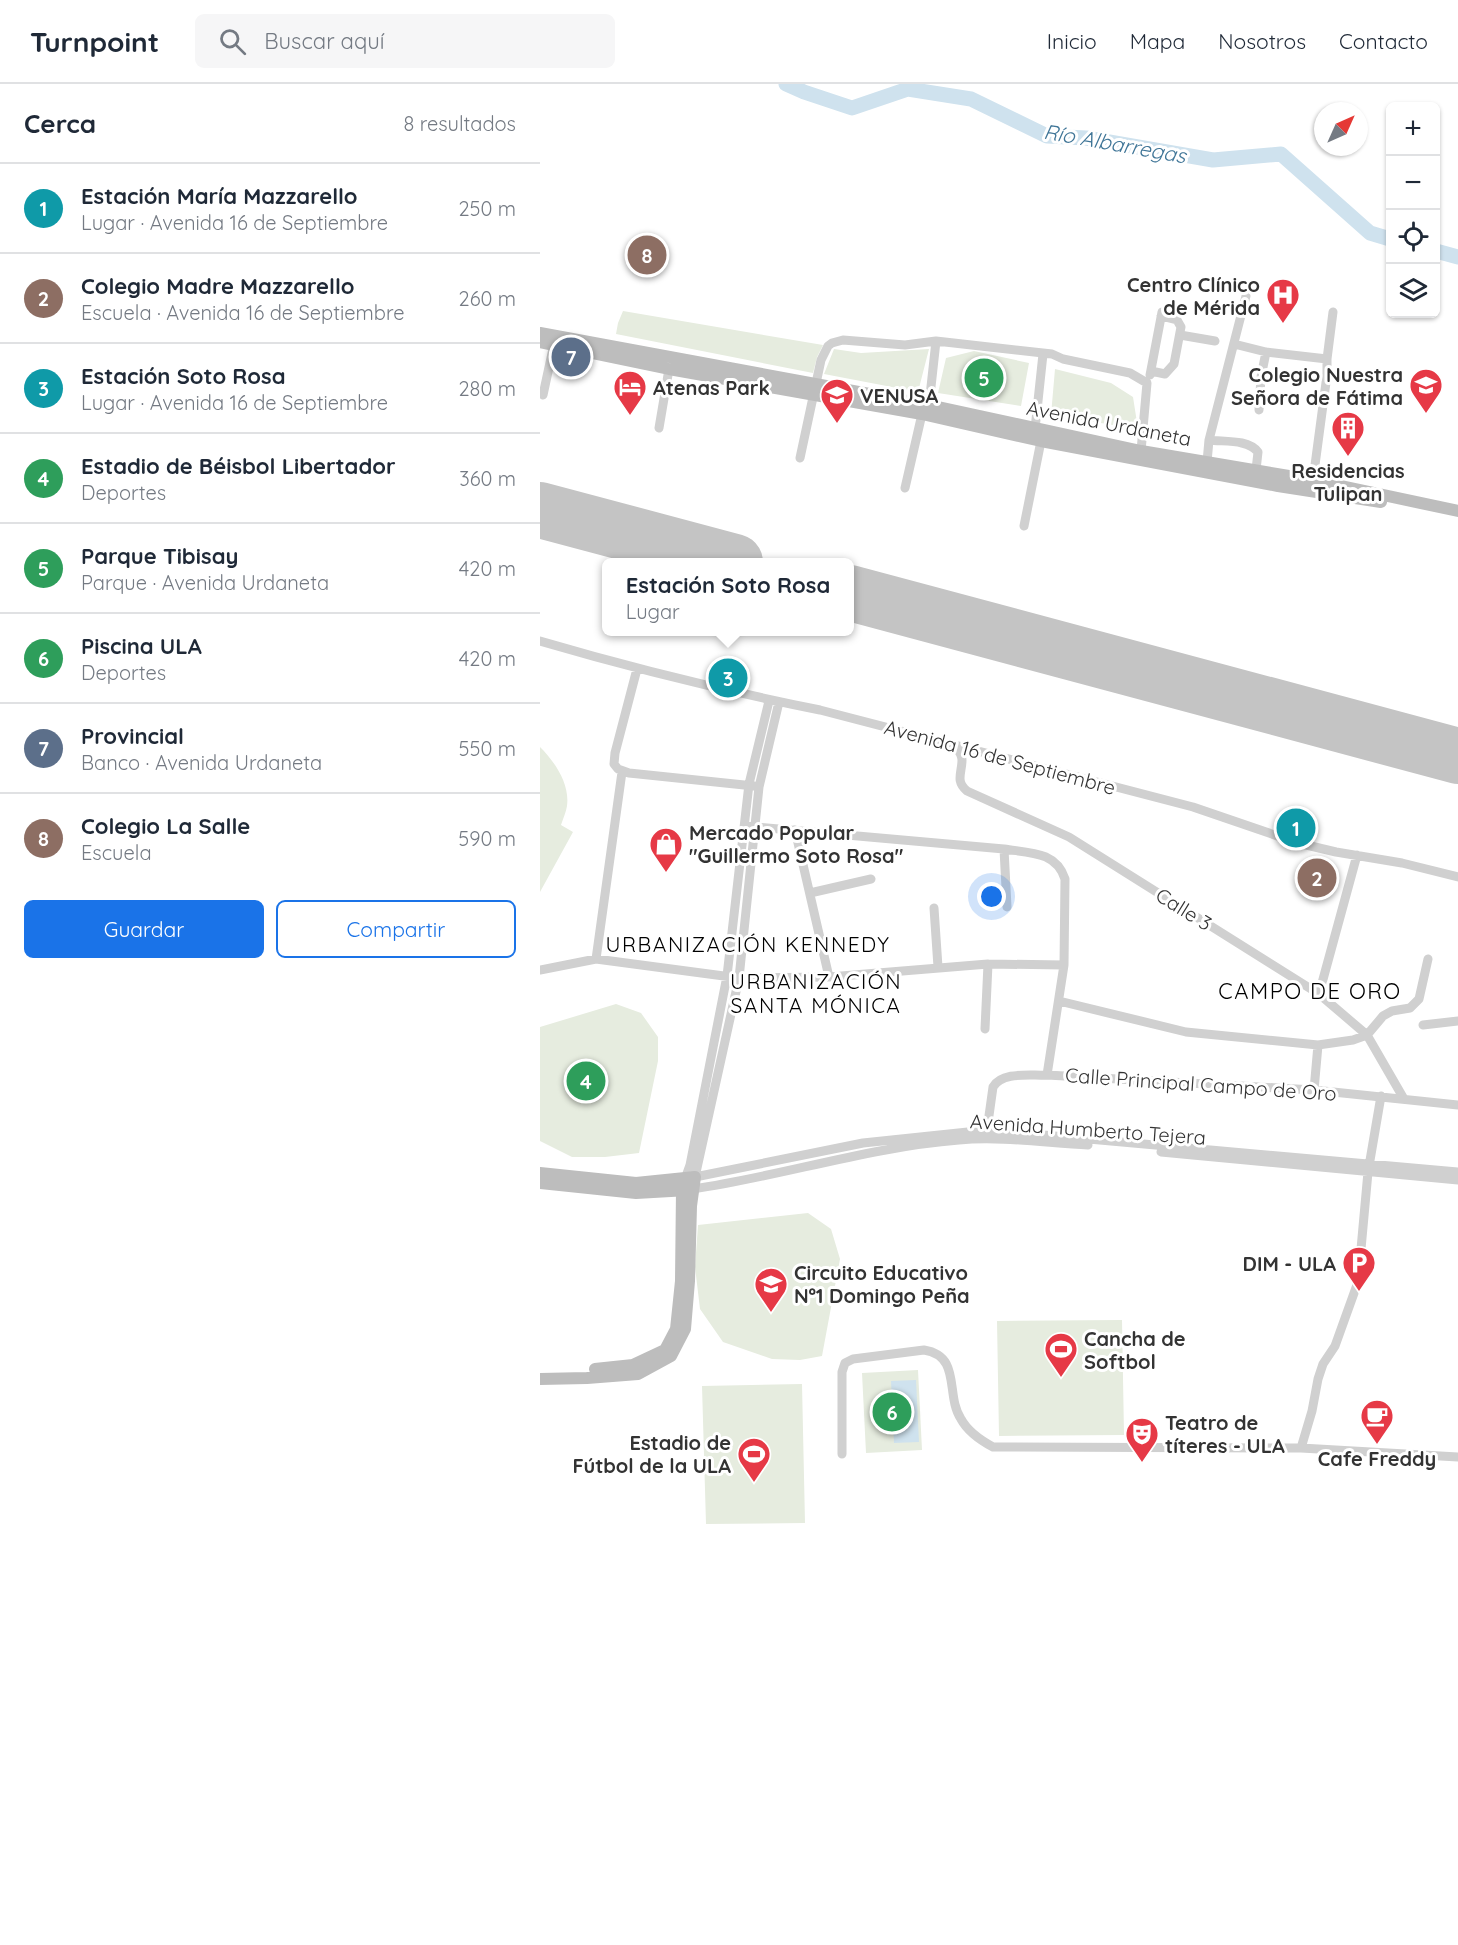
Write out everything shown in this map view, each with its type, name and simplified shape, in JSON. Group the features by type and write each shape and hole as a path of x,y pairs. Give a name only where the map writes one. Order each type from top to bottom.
{"street":[{"path":"1207,462 1209,440 1246,296"},
{"path":"1313,480 1333,312"},
{"path":"1141,451 1147,383 1162,313 1180,323 1174,364 1165,374 1150,371"},
{"name":"Avenida Urdaneta","path":"540,333 816,390"},
{"path":"1180,335 1215,341"},
{"path":"800,458 821,360 828,346 843,340 906,345 936,341 1052,354 1063,359 1130,374 1147,383"},
{"path":"905,488 925,409 936,341"},
{"name":"Avenida Urdaneta","path":"540,342 669,369 816,390 1035,429 1141,451 1313,480 1458,511"},
{"path":"543,395 554,344"},
{"path":"1234,344 1266,351 1327,359"},
{"path":"1259,410 1261,377 1266,351"},
{"path":"1035,429 1043,354"},
{"path":"659,428 669,369"},
{"name":"Avenida Urdaneta","path":"925,409 1041,441 1278,486 1401,505 1458,518"},
{"path":"1209,440 1241,443 1254,447 1258,452 1256,470"},
{"path":"1024,526 1041,441"},
{"name":"Avenida 16 de Septiembre","path":"540,641 637,669 820,710 1193,807 1298,843 1402,862 1458,877"},
{"path":"637,669 614,764 622,771 749,784 759,787"},
{"path":"540,1371 586,1370 633,1365 665,1350 676,1329 689,1184 739,978 749,826 749,784 774,701"},
{"path":"540,1379 638,1374 671,1356 685,1329 690,1165 727,976 749,826 759,787 774,701"},
{"name":"Calle 3","path":"956,747 962,759 959,781 967,792 1069,837 1319,994 1367,1035 1404,1099"},
{"path":"596,959 622,771"},
{"path":"749,826 1004,849 1044,856 1053,860 1061,868 1065,879 1064,965 1047,1075"},
{"path":"795,830 829,977"},
{"path":"1004,849 1007,907"},
{"path":"1319,994 1357,855"},
{"path":"810,893 871,879"},
{"path":"934,908 938,967"},
{"path":"540,970 596,959 739,978 829,977 988,964 1064,965"},
{"path":"1059,1002 1186,1032 1318,1045 1353,1040 1367,1035 1383,1016 1392,1011 1410,1008 1419,999 1428,959"},
{"path":"985,1029 988,964"},
{"path":"1423,1025 1458,1021"},
{"path":"1314,1090 1318,1045"},
{"name":"Calle Principal Campo de Oro","path":"987,1130 993,1087 996,1081 1004,1077 1047,1075 1314,1090 1458,1105"},
{"path":"1301,1448 1312,1411 1317,1380 1323,1364 1335,1346 1358,1281 1369,1168 1381,1096"},
{"name":"Avenida Humberto Tejera","path":"540,1173 636,1183 689,1184 863,1143 987,1130 1369,1168 1458,1180"},
{"name":"Avenida Humberto Tejera","path":"540,1183 636,1193 962,1139 1099,1146 1369,1168 1458,1172"},
{"path":"842,1454 842,1372 845,1364 853,1359 924,1350 935,1352 943,1358 949,1368 955,1407 961,1420 978,1439 993,1447 1301,1448 1458,1457"}],"shaded area":[{"path":"623,311 823,345 813,373 616,334"},
{"path":"834,349 861,353 929,349 918,392 824,374"},
{"path":"974,351 1029,363 1021,406 938,393 946,358"},
{"path":"1055,369 1111,383 1133,397 1138,429 1051,415"},
{"path":"540,747 556,766 564,782 567,806 561,825 573,832 540,892"},
{"path":"616,1004 641,1013 658,1037 658,1061 639,1153 605,1157 572,1157 540,1141 540,1027"},
{"path":"808,1213 831,1229 840,1259 822,1356 800,1360 772,1359 723,1342 700,1309 695,1267 698,1225"},
{"name":"Cancha de Softbol","path":"1122,1320 1124,1435 999,1436 997,1321"},
{"path":"918,1370 922,1450 866,1453 862,1373"},
{"name":"Estadio de Fútbol de la ULA","path":"802,1384 805,1523 706,1524 702,1386"}],"water":[{"path":"916,1380 919,1442 894,1443 891,1381"}],"waterway":[{"name":"Río Albarregas","path":"786,84 852,108 908,89 971,99 1047,136 1086,138 1213,160 1281,154 1370,233 1386,238"},
{"name":"Río Albarregas","path":"1440,252 1458,257"}],"runway":[{"path":"540,510 720,558"},
{"path":"854,594 1458,756"}],"place":[{"name":"Colegio La Salle","path":"647,255"},
{"name":"Centro Clínico de Mérida","path":"1283,324"},
{"name":"Provincial","path":"571,357"},
{"name":"Parque Tibisay","path":"984,378"},
{"name":"Colegio Nuestra Señora de Fátima","path":"1426,414"},
{"name":"Atenas Park","path":"630,416"},
{"name":"VENUSA","path":"837,424"},
{"name":"Residencias Tulipan","path":"1348,457"},
{"name":"Estación Soto Rosa","path":"728,678"},
{"name":"Estación María Mazzarello","path":"1296,828"},
{"name":"Mercado Popular \"Guillermo Soto Rosa\"","path":"666,873"},
{"name":"Colegio Madre Mazzarello","path":"1317,878"},
{"name":"Estadio de Béisbol Libertador","path":"586,1081"},
{"name":"DIM - ULA","path":"1359,1292"},
{"name":"Circuito Educativo Nº1 Domingo Peña","path":"771,1313"},
{"name":"Cancha de Softbol","path":"1061,1378"},
{"name":"Piscina ULA","path":"892,1412"},
{"name":"Cafe Freddy","path":"1377,1445"},
{"name":"Teatro de títeres - ULA","path":"1142,1463"},
{"name":"Estadio de Fútbol de la ULA","path":"754,1483"}],"district":[{"name":"URBANIZACIÓN KENNEDY","path":"748,944"},
{"name":"CAMPO DE ORO","path":"1310,991"},
{"name":"URBANIZACIÓN SANTA MÓNICA","path":"816,993"}]}
